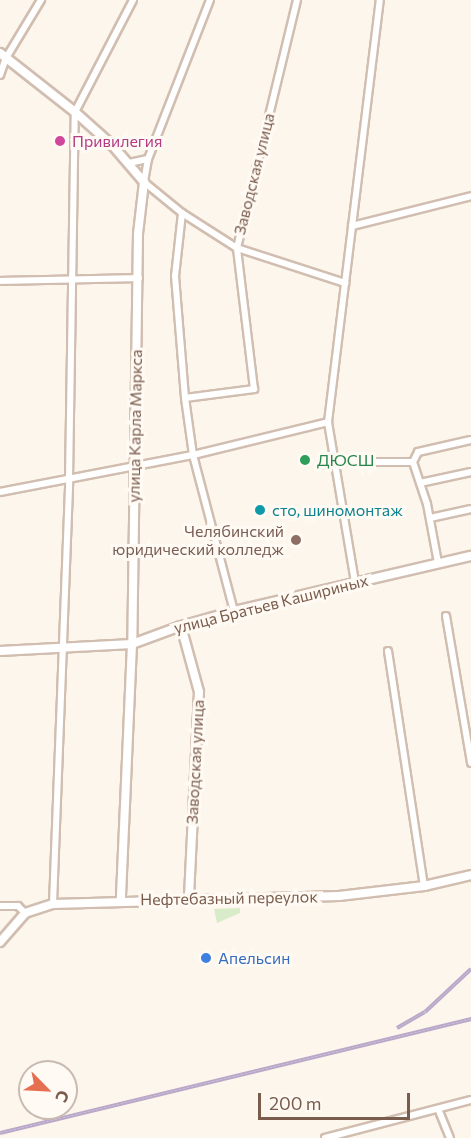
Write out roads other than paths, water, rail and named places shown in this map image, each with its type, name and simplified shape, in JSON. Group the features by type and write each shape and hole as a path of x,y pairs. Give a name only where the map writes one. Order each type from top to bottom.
{"main road":[{"name":"улица Братьев Кашириных","path":"0,651 132,644 181,626 234,611 471,556"},
{"name":"Нефтебазный переулок","path":"25,913 53,904 121,900 339,896 424,886 471,876"},
{"path":"0,942 25,913"}],"street":[{"path":"0,75 3,56 42,0"},
{"path":"53,904 69,479 75,112 133,0"},
{"name":"улица Карла Маркса","path":"121,900 132,644 138,234 148,159 210,0"},
{"name":"Заводская улица","path":"185,398 254,389 237,248 297,0"},
{"path":"355,582 328,422 380,0"},
{"path":"3,56 75,112 129,163 144,182 182,213 237,248 345,283"},
{"path":"129,163 148,159"},
{"path":"352,226 471,196"},
{"path":"182,213 175,276 185,398 193,455 234,611"},
{"path":"0,281 139,278"},
{"path":"0,492 193,455 328,422"},
{"path":"438,563 430,518 413,462 418,452 471,440"},
{"path":"335,462 413,462"},
{"path":"420,483 471,472"},
{"path":"430,518 471,509"},
{"path":"446,616 471,763"},
{"name":"Заводская улица","path":"181,626 199,692 189,900"},
{"path":"388,651 424,886"},
{"path":"0,906 18,906 25,913"},
{"path":"325,1138 438,1111 471,1100"},
{"path":"438,1111 450,1138"}],"railway":[{"path":"397,1028 425,1012 471,969"},
{"path":"0,1133 471,1019"}],"place":[{"name":"Привилегия","path":"60,141"},
{"name":"ДЮСШ","path":"305,460"},
{"name":"сто, шиномонтаж","path":"260,510"},
{"name":"Челябинский юридический колледж","path":"296,540"},
{"name":"Апельсин","path":"206,958"}]}
